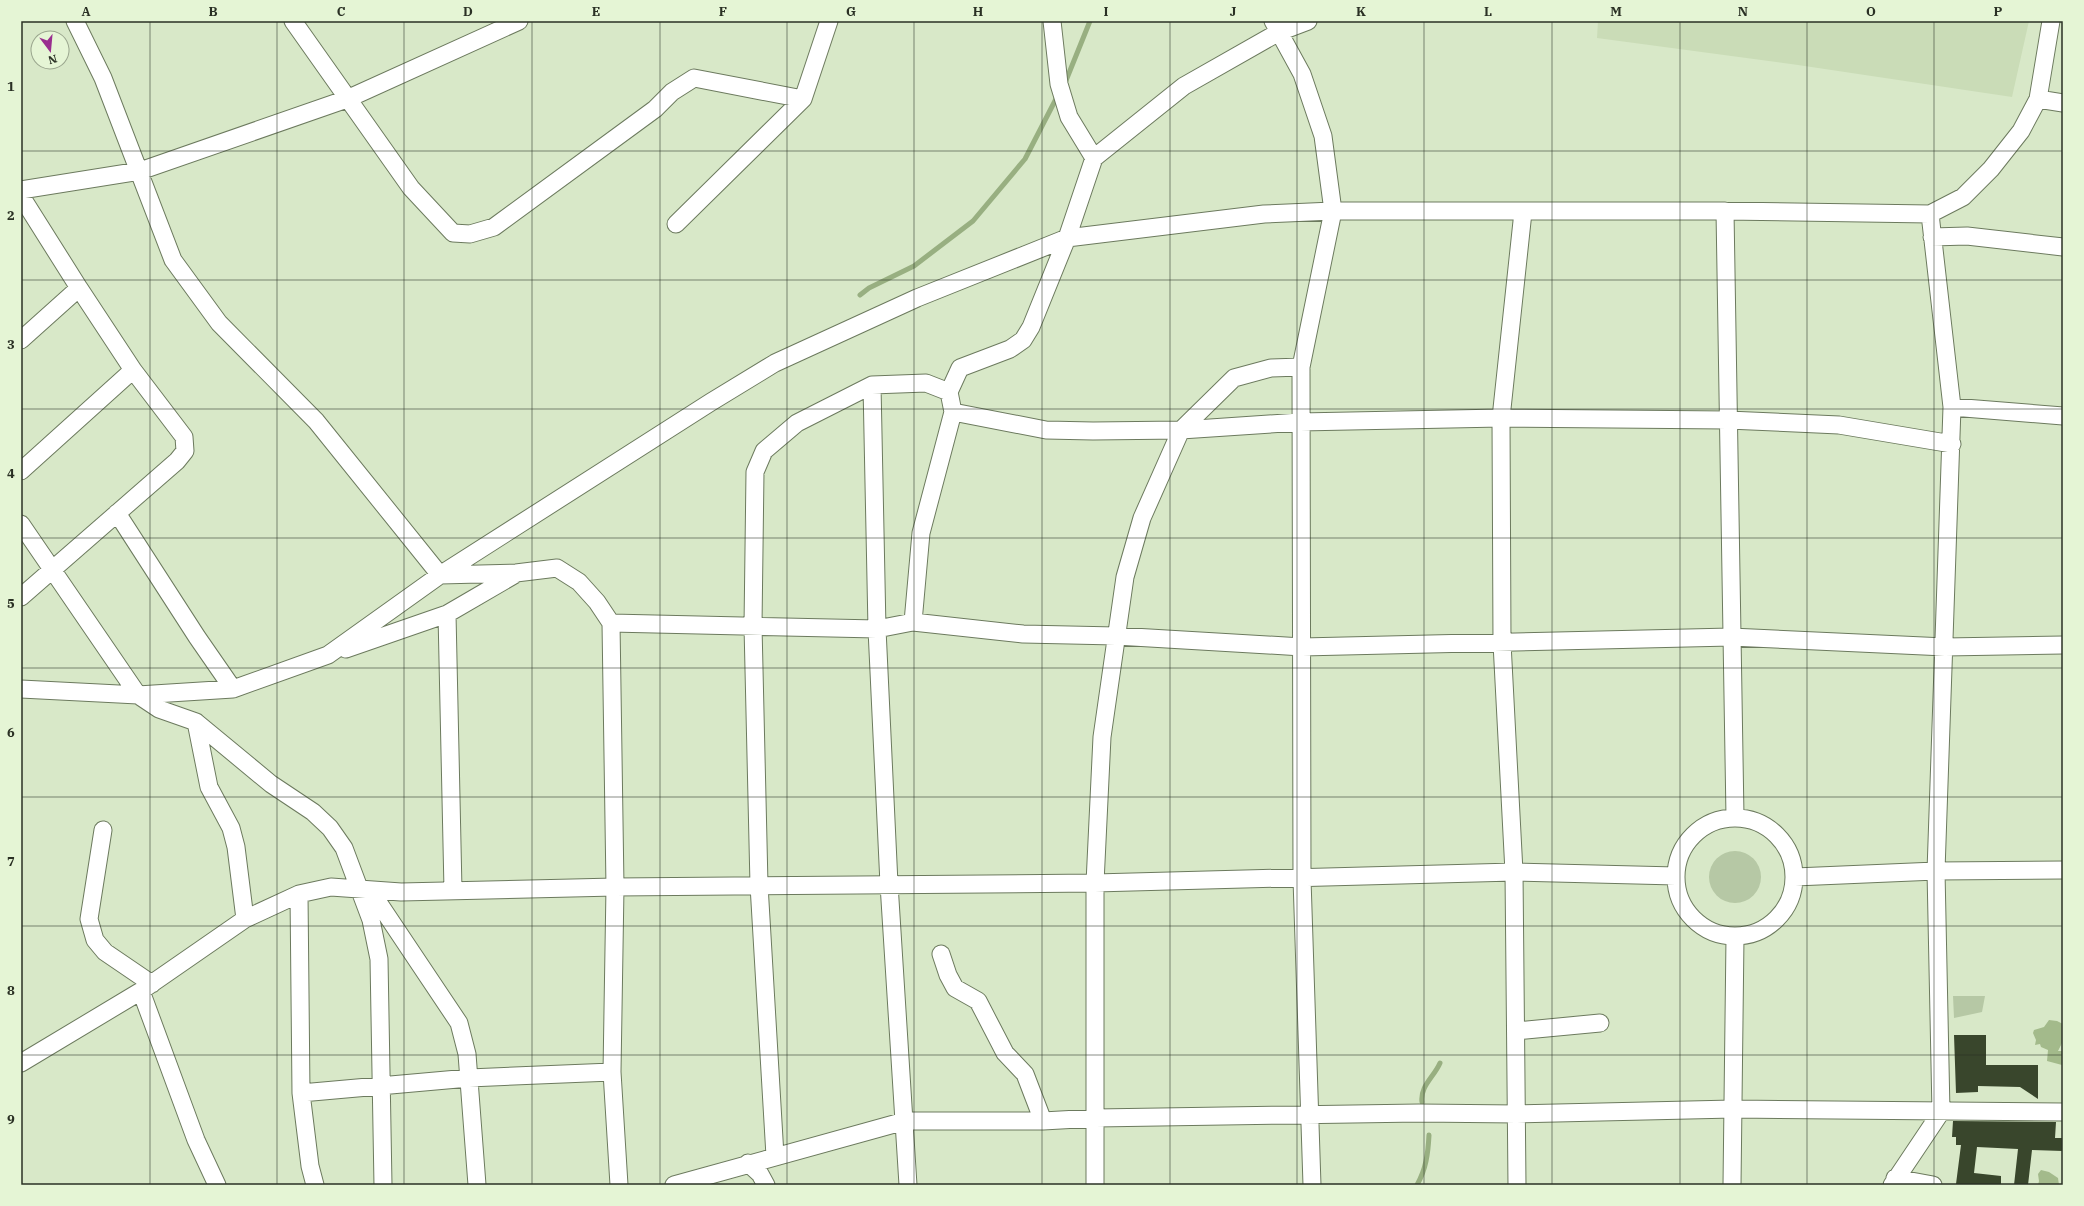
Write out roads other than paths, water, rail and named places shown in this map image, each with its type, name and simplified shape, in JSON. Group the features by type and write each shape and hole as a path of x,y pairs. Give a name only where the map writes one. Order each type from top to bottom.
{"street":[{"path":"75,21 104,78 173,260 214,316 316,421 440,576"},
{"path":"293,21 411,188 453,233 470,234 494,227 655,110 672,92 694,78 803,99"},
{"path":"21,190 140,171 347,99 519,21"},
{"path":"676,224 803,99 829,21"},
{"path":"1052,21 1059,84 1069,117 1094,158"},
{"path":"913,622 921,533 953,412 948,392 960,368 1010,349 1023,340 1031,327 1067,238 1094,158 1184,86 1276,27 1308,21"},
{"path":"328,655 440,576 711,402 775,364 910,301 1067,238 1264,214 1333,211 1725,211 1930,214 1963,197 1991,169 2021,131 2038,99 2051,21"},
{"path":"1276,27 1302,74 1323,136 1333,211 1301,367 1302,879 1312,1185"},
{"path":"2038,99 2063,103"},
{"path":"21,196 133,370 184,437 186,451 177,461 21,598"},
{"path":"1725,211 1735,817"},
{"path":"1517,1185 1514,872 1502,643 1501,418 1523,212"},
{"path":"1893,1182 1941,1112 1936,871 1952,444 1952,407 1930,214"},
{"path":"1932,237 1967,236 2063,247"},
{"path":"21,340 79,288"},
{"path":"1095,1185 1095,883 1102,737 1125,577 1142,518 1181,430 1234,378 1271,368 1301,367"},
{"path":"21,471 133,370"},
{"path":"766,1185 773,1156 759,885 753,626 755,472 764,451 797,423 872,385 926,384 948,392"},
{"path":"872,385 876,629 889,884 908,1185"},
{"path":"1952,407 2063,416"},
{"path":"953,412 1046,430 1181,430 1300,422 1501,418 1728,420 1839,425 1952,444"},
{"path":"117,513 197,637 233,689"},
{"path":"21,524 138,695 159,709 196,722 271,784 313,812 330,828 344,848 365,889 460,1023 469,1078 477,1185"},
{"path":"440,576 516,573 558,568 579,582 597,602 611,623 615,887 612,1072 619,1185"},
{"path":"21,690 138,695 233,689 447,614 516,573"},
{"path":"447,614 454,890"},
{"path":"611,623 876,629 913,622 1023,634 1116,636 1302,647 1731,637 1945,647 2063,645"},
{"path":"196,722 209,787 231,828 236,847 245,919"},
{"path":"1735,817 1754,820 1770,829 1783,842 1792,858 1795,877 1792,895 1783,912 1770,925 1753,934 1735,937 1716,934 1700,925 1686,912 1678,895 1676,876 1678,858 1686,842 1695,833 1716,820 1735,817"},
{"path":"103,830 89,919 94,940 105,952 146,987 196,1140 217,1185"},
{"path":"1795,877 1936,871 2063,870"},
{"path":"21,1063 146,987 245,919 299,894 331,887 401,892 759,885 1095,883 1302,879 1514,872 1676,876"},
{"path":"365,889 379,959 384,1185"},
{"path":"299,894 302,1093 310,1166 315,1185"},
{"path":"1732,1185 1735,937"},
{"path":"941,954 948,975 955,988 978,1001 1005,1053 1025,1074 1043,1121"},
{"path":"1516,1031 1600,1023"},
{"path":"302,1093 469,1078 612,1072"},
{"path":"674,1185 773,1156 905,1121 1043,1121 1096,1118 1310,1114 1517,1114 1733,1109 2063,1112"},
{"path":"748,1163 760,1174 766,1185"},
{"path":"1893,1182 1933,1185"}],"waterway":[{"path":"1065,83 1090,21"},
{"path":"860,295 869,288 914,266 973,221 1025,159 1058,95"},
{"path":"1422,1102 1425,1086 1440,1063"},
{"path":"1417,1185 1423,1173 1426,1161 1429,1135"}]}
